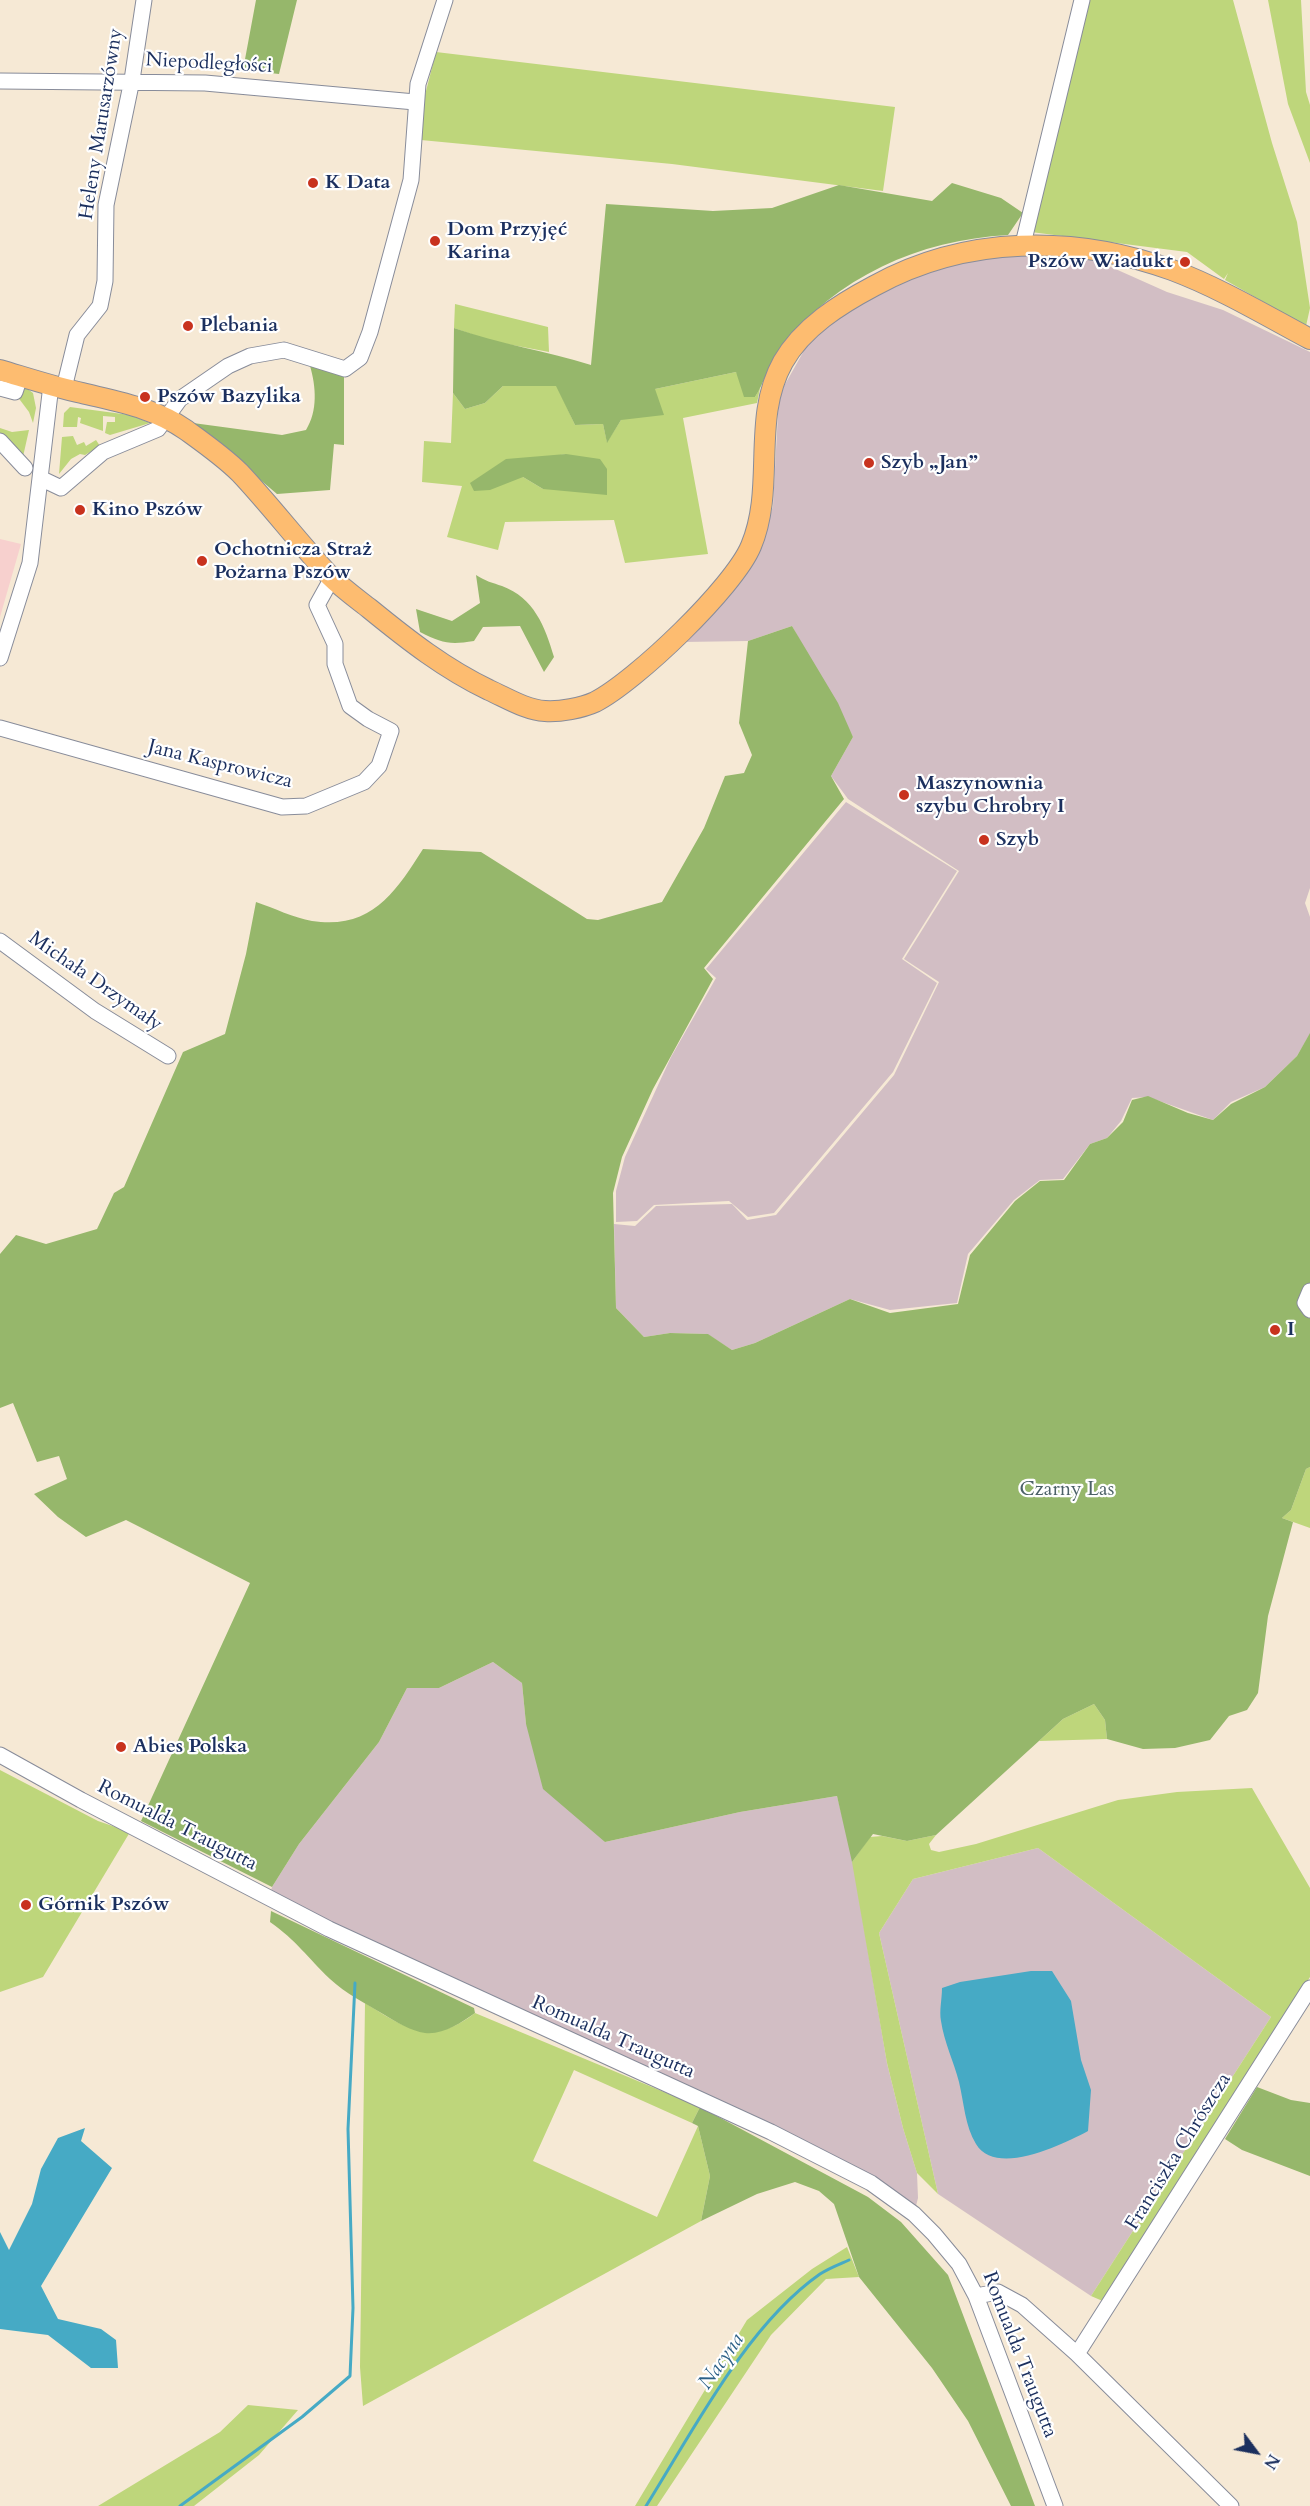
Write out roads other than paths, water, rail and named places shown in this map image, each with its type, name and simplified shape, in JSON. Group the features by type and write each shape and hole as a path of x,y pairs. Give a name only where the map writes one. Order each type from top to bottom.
{"main road":[{"path":"0,370 57,387 144,408 167,418 239,472 332,578 419,649 465,678 518,704 545,711 591,704 627,681 651,661 726,583 746,556 760,515 764,442 771,393 784,362 801,338 844,303 904,270 967,251 1023,244 1080,248 1162,267 1228,295 1310,339"}],"street":[{"name":"Heleny Marusarzówny","path":"57,387 78,335 100,306 105,281 106,205 132,80 144,0"},
{"path":"40,478 61,488 103,452 158,429 180,399 228,366 250,356 284,350 345,369 360,358 411,180 416,135 415,102 445,0"},
{"path":"1023,244 1082,0"},
{"name":"Niepodległości","path":"0,81 132,80 255,86 415,102"},
{"path":"0,657 30,563 40,478 57,387"},
{"path":"0,388 16,390"},
{"path":"0,441 25,468"},
{"name":"Jana Kasprowicza","path":"0,728 282,807 306,806 364,782 379,766 391,731 350,706 335,664 335,644 317,605 332,578"},
{"name":"Michała Drzymały","path":"0,941 95,1011 168,1056"},
{"path":"1310,1291 1305,1303 1310,1310"},
{"name":"Romualda Traugutta","path":"0,1755 81,1800 329,1929 771,2132 872,2183 914,2214 959,2264 976,2296 1055,2506"},
{"name":"Franciszka Chrószcza","path":"1077,2354 1310,1988"},
{"path":"976,2296 998,2292 1014,2299 1077,2354 1231,2506"}],"water":[{"path":"1031,1971 1052,1971 1071,2001 1081,2060 1091,2090 1088,2131 1062,2144 1030,2155 998,2158 985,2153 976,2144 969,2130 959,2082 942,2029 940,2013 942,1988 960,1982"},
{"path":"85,2128 81,2141 112,2168 41,2286 58,2319 101,2329 116,2340 118,2368 91,2368 48,2335 0,2329 0,2232 9,2250 32,2204 41,2169 58,2138"}],"waterway":[{"path":"180,2506 302,2417 350,2376 353,2308 348,2129 355,1983"},
{"name":"Nacyna","path":"646,2506 702,2413 745,2350 793,2296 820,2274 849,2260"}],"place":[{"name":"K Data","path":"313,183"},
{"name":"Dom Przyjęć Karina","path":"435,241"},
{"name":"Pszów Wiadukt","path":"1185,262"},
{"name":"Plebania","path":"188,326"},
{"name":"Pszów Bazylika","path":"145,397"},
{"name":"Szyb „Jan”","path":"869,463"},
{"name":"Kino Pszów","path":"80,510"},
{"name":"Ochotnicza Straż Pożarna Pszów","path":"202,561"},
{"name":"Maszynownia szybu Chrobry I","path":"904,795"},
{"name":"Szyb","path":"984,840"},
{"name":"I","path":"1275,1330"},
{"name":"Abies Polska","path":"121,1747"},
{"name":"Górnik Pszów","path":"26,1905"}],"park label":[{"name":"Czarny Las","path":"1067,1490"}]}
